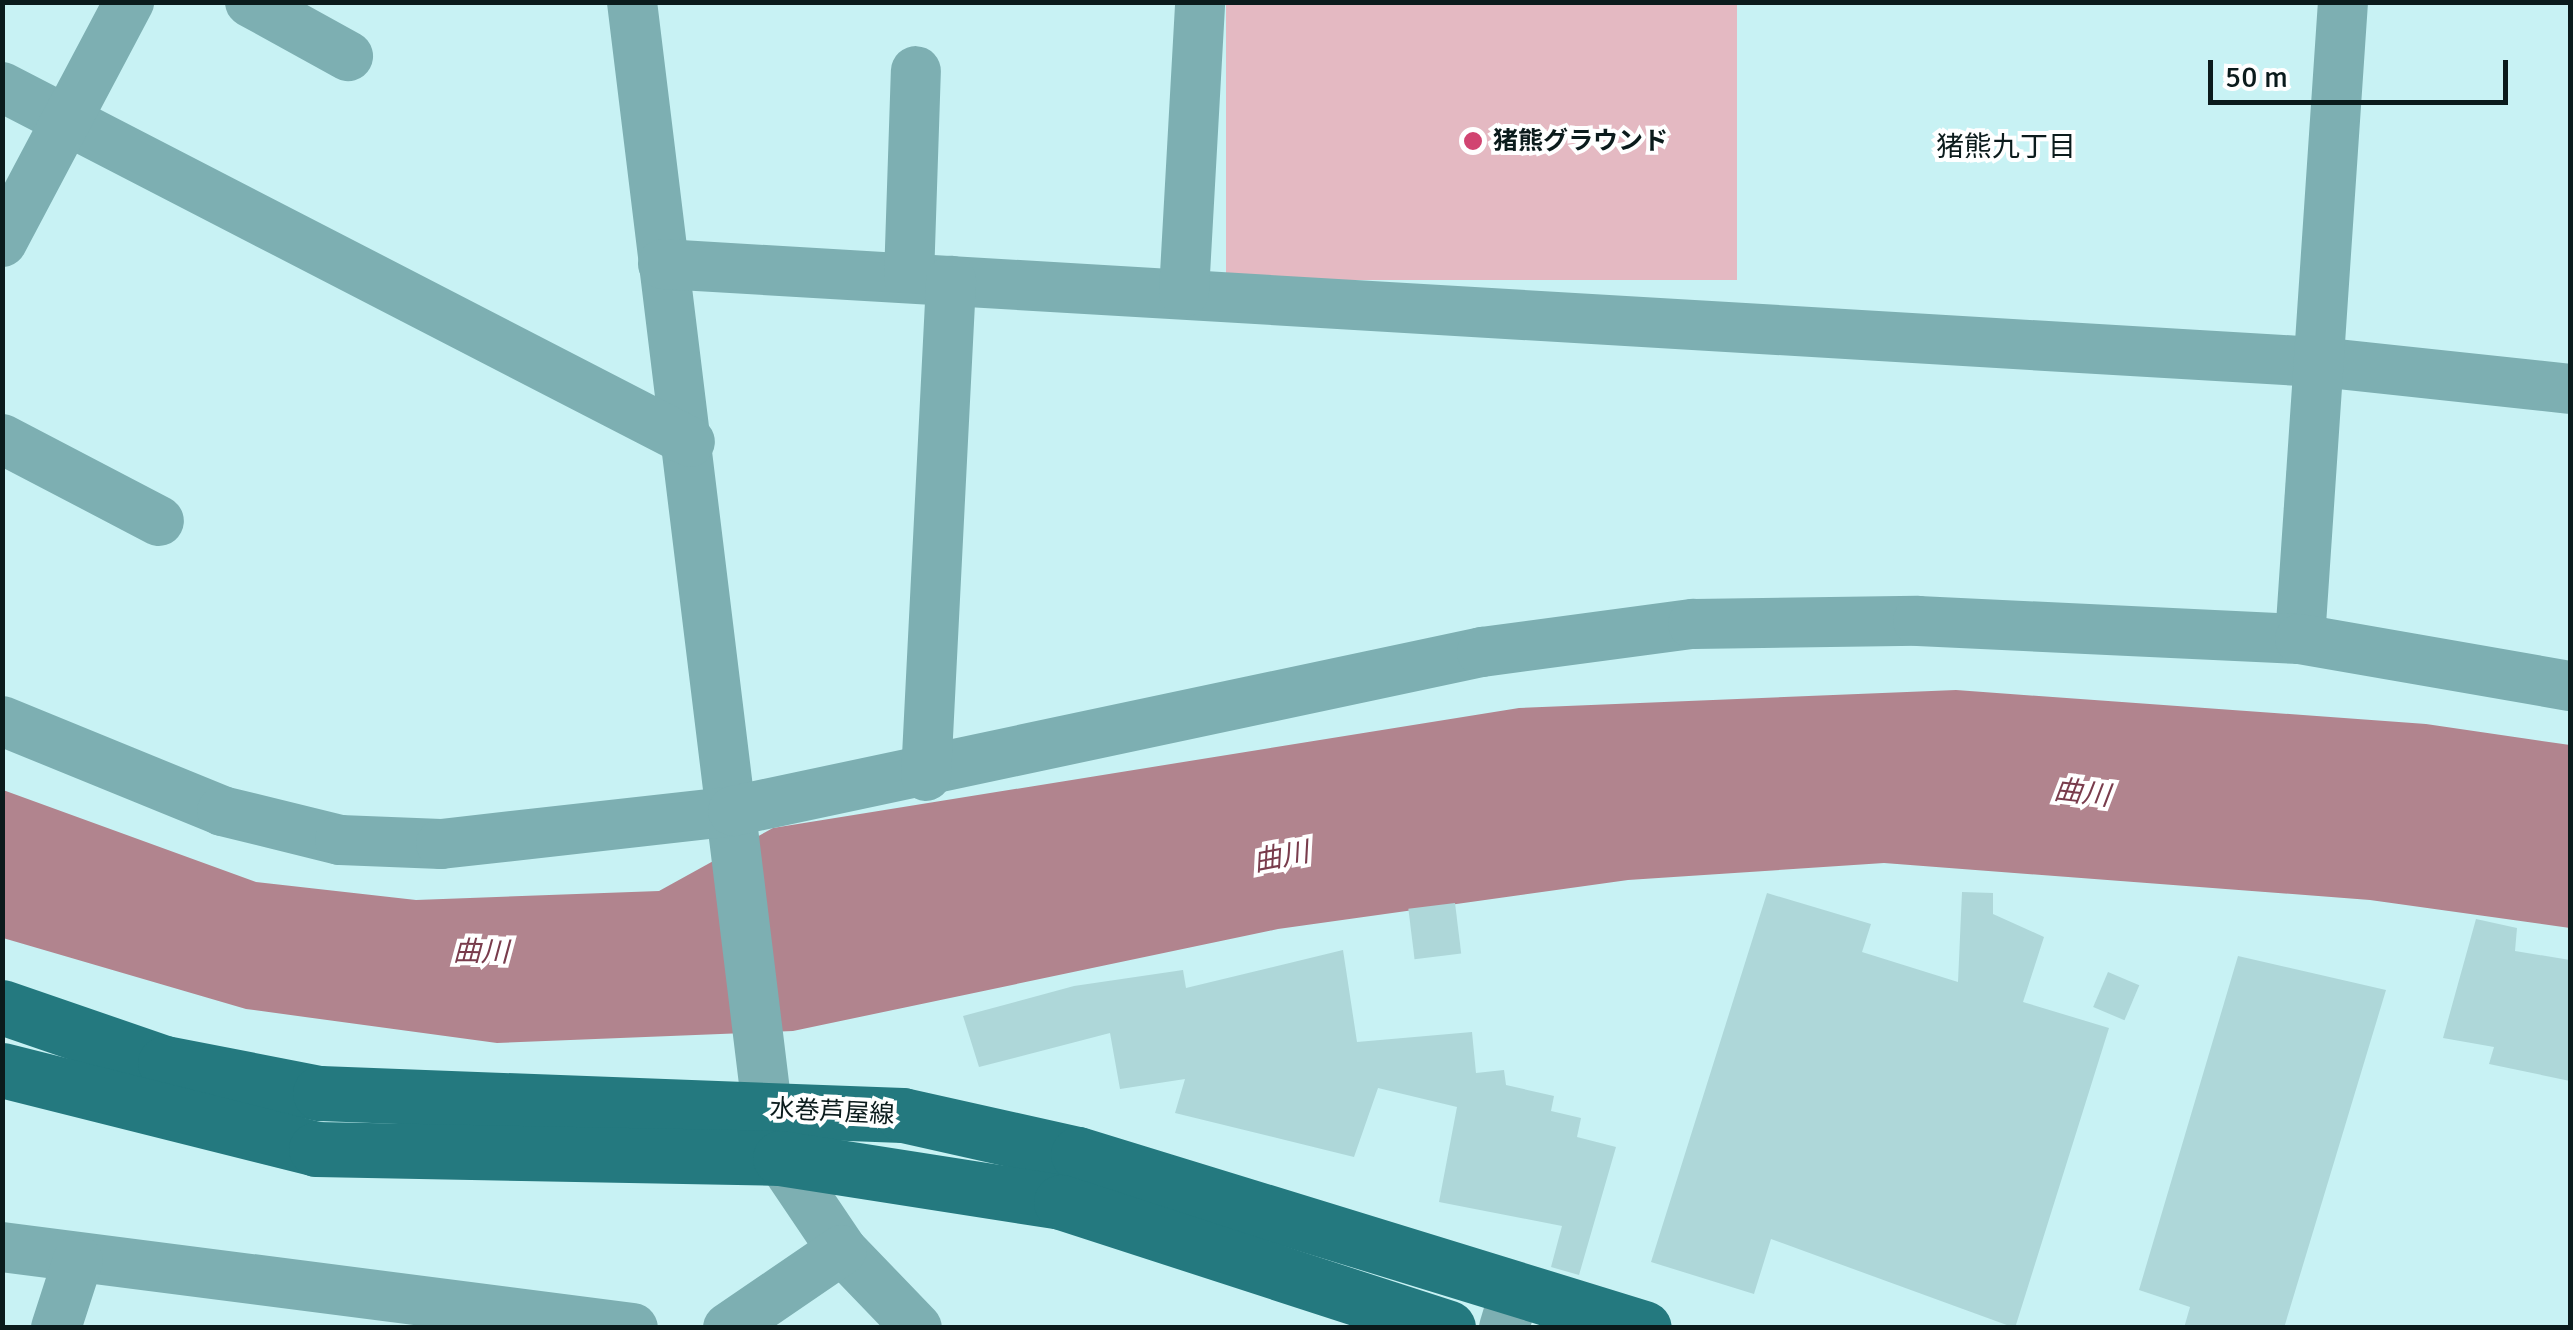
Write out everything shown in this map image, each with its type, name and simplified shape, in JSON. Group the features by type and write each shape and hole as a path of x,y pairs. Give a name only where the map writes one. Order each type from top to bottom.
{"main road":[{"name":"水巻芦屋線","path":"2,1007 165,1062 320,1093 903,1115 1078,1154 1510,1308 1644,1328"},
{"name":"水巻芦屋線","path":"2,1070 316,1149 769,1108 1448,1328"}],"street":[{"path":"2,242 129,2"},
{"path":"250,2 348,56"},
{"path":"632,2 663,264 690,442 769,1108 842,1250 917,1328"},
{"path":"1184,292 1200,2"},
{"path":"2300,639 2343,2"},
{"path":"916,71 930,279 926,776"},
{"path":"2,87 690,442"},
{"path":"663,264 2318,362 2570,389"},
{"path":"2,440 158,522"},
{"path":"2,720 222,811 340,840 442,844 734,820 1482,652 1693,624 1918,621 2300,639 2570,686"},
{"path":"2,1248 632,1328"},
{"path":"728,1328 842,1250"},
{"path":"56,1328 78,1260"}],"shaded area":[{"name":"猪熊グラウンド","path":"1226,3 1737,3 1737,280 1226,280"}],"water":[{"name":"曲川","path":"1956,690 2426,724 2570,745 2570,928 2370,900 1884,863 1628,880 1278,929 793,1031 497,1043 246,1009 3,938 3,790 256,882 416,900 659,891 773,828 1519,708"}],"building":[{"path":"1962,892 1993,893 1993,914 2044,937 2023,1002 2109,1028 2015,1328 1771,1239 1754,1294 1651,1262 1767,893 1871,924 1862,952 1958,982"},
{"path":"1455,903 1461,954 1415,959 1408,909"},
{"path":"2476,919 2517,928 2515,951 2570,960 2570,1081 2489,1064 2494,1047 2443,1038"},
{"path":"1343,950 1357,1042 1472,1032 1476,1073 1504,1070 1506,1085 1554,1096 1551,1111 1581,1118 1577,1137 1616,1147 1579,1275 1551,1267 1562,1226 1439,1202 1457,1107 1378,1088 1354,1157 1175,1113 1185,1079 1120,1089 1110,1033 979,1067 963,1016 1074,986 1183,970 1186,988"},
{"path":"2238,956 2386,990 2284,1328 2184,1328 2190,1307 2139,1290"},
{"path":"2108,972 2139,985 2124,1020 2093,1007"}],"place":[{"name":"猪熊グラウンド","path":"1473,141"}],"district":[{"name":"猪熊九丁目","path":"2006,147"}]}
